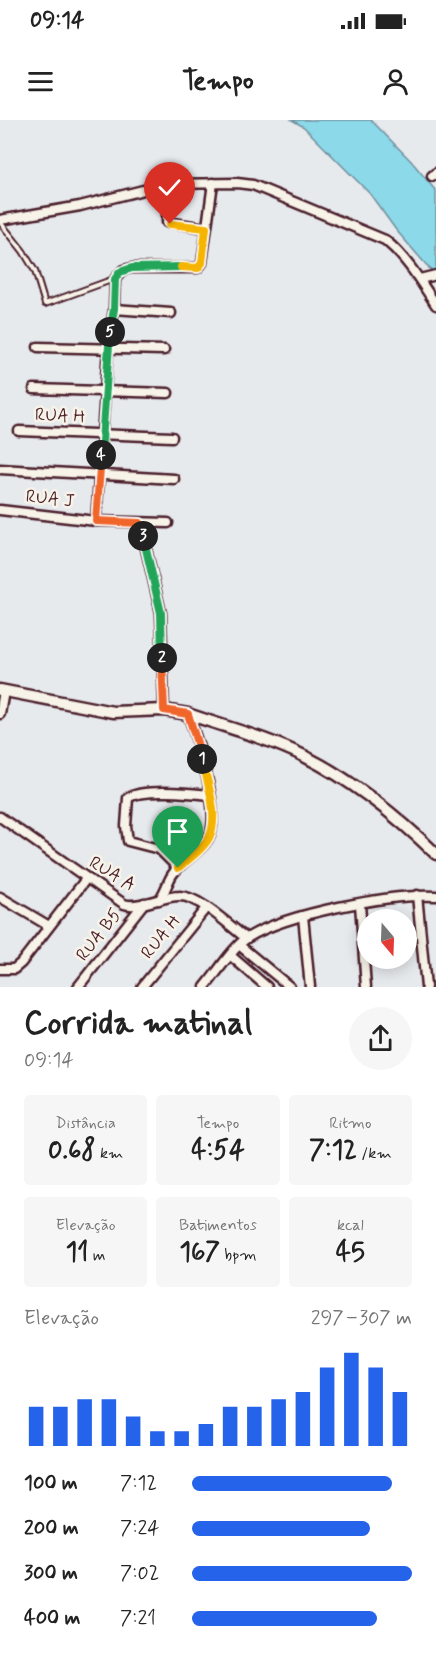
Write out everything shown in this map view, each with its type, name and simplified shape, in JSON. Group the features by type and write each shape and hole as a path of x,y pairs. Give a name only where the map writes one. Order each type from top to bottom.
{"street":[{"path":"96,521 115,279 123,270 132,268 161,266 198,268 202,263 213,183"},
{"path":"167,184 167,222 206,228"},
{"path":"0,221 80,206 167,184 253,185 373,234 393,246 420,279 436,305"},
{"path":"420,279 434,275"},
{"path":"114,309 171,313"},
{"path":"38,347 164,350"},
{"path":"34,389 168,393"},
{"name":"RUA H","path":"19,431 172,437"},
{"path":"0,469 174,479"},
{"name":"RUA J","path":"0,510 96,521 168,524"},
{"path":"140,523 161,613 164,710"},
{"path":"0,714 2,691 114,712 164,710 188,714 301,754 329,768 382,807 436,854"},
{"path":"159,900 171,876 201,848 210,836 213,826 210,795 201,750 188,714"},
{"path":"178,868 159,849 128,841 126,826 128,798 142,792 210,795"},
{"name":"RUA A","path":"0,818 124,904 134,906 183,896 198,902 290,987"},
{"path":"0,969 14,969 21,963 86,879"},
{"path":"417,895 426,987"},
{"path":"206,987 243,942 276,923 360,904 417,895 436,896"},
{"path":"0,897 49,926"},
{"name":"RUA B5","path":"78,987 145,902"},
{"path":"0,904 10,904"},
{"path":"360,904 366,987"},
{"name":"RUA H","path":"142,987 206,908"},
{"path":"303,916 310,987"},
{"path":"231,956 267,987"}],"lane":[{"path":"0,221 35,271 45,304 115,279"}],"water":[{"path":"292,120 371,120 412,162 436,191 436,276 396,230 370,194 304,127"}],"route":[{"path":"170,224 206,228 202,263 198,268 161,266 127,268 117,274 108,348 96,521 140,523 161,613 164,710 188,714 201,750 212,808 213,826 206,842 178,868"}]}
